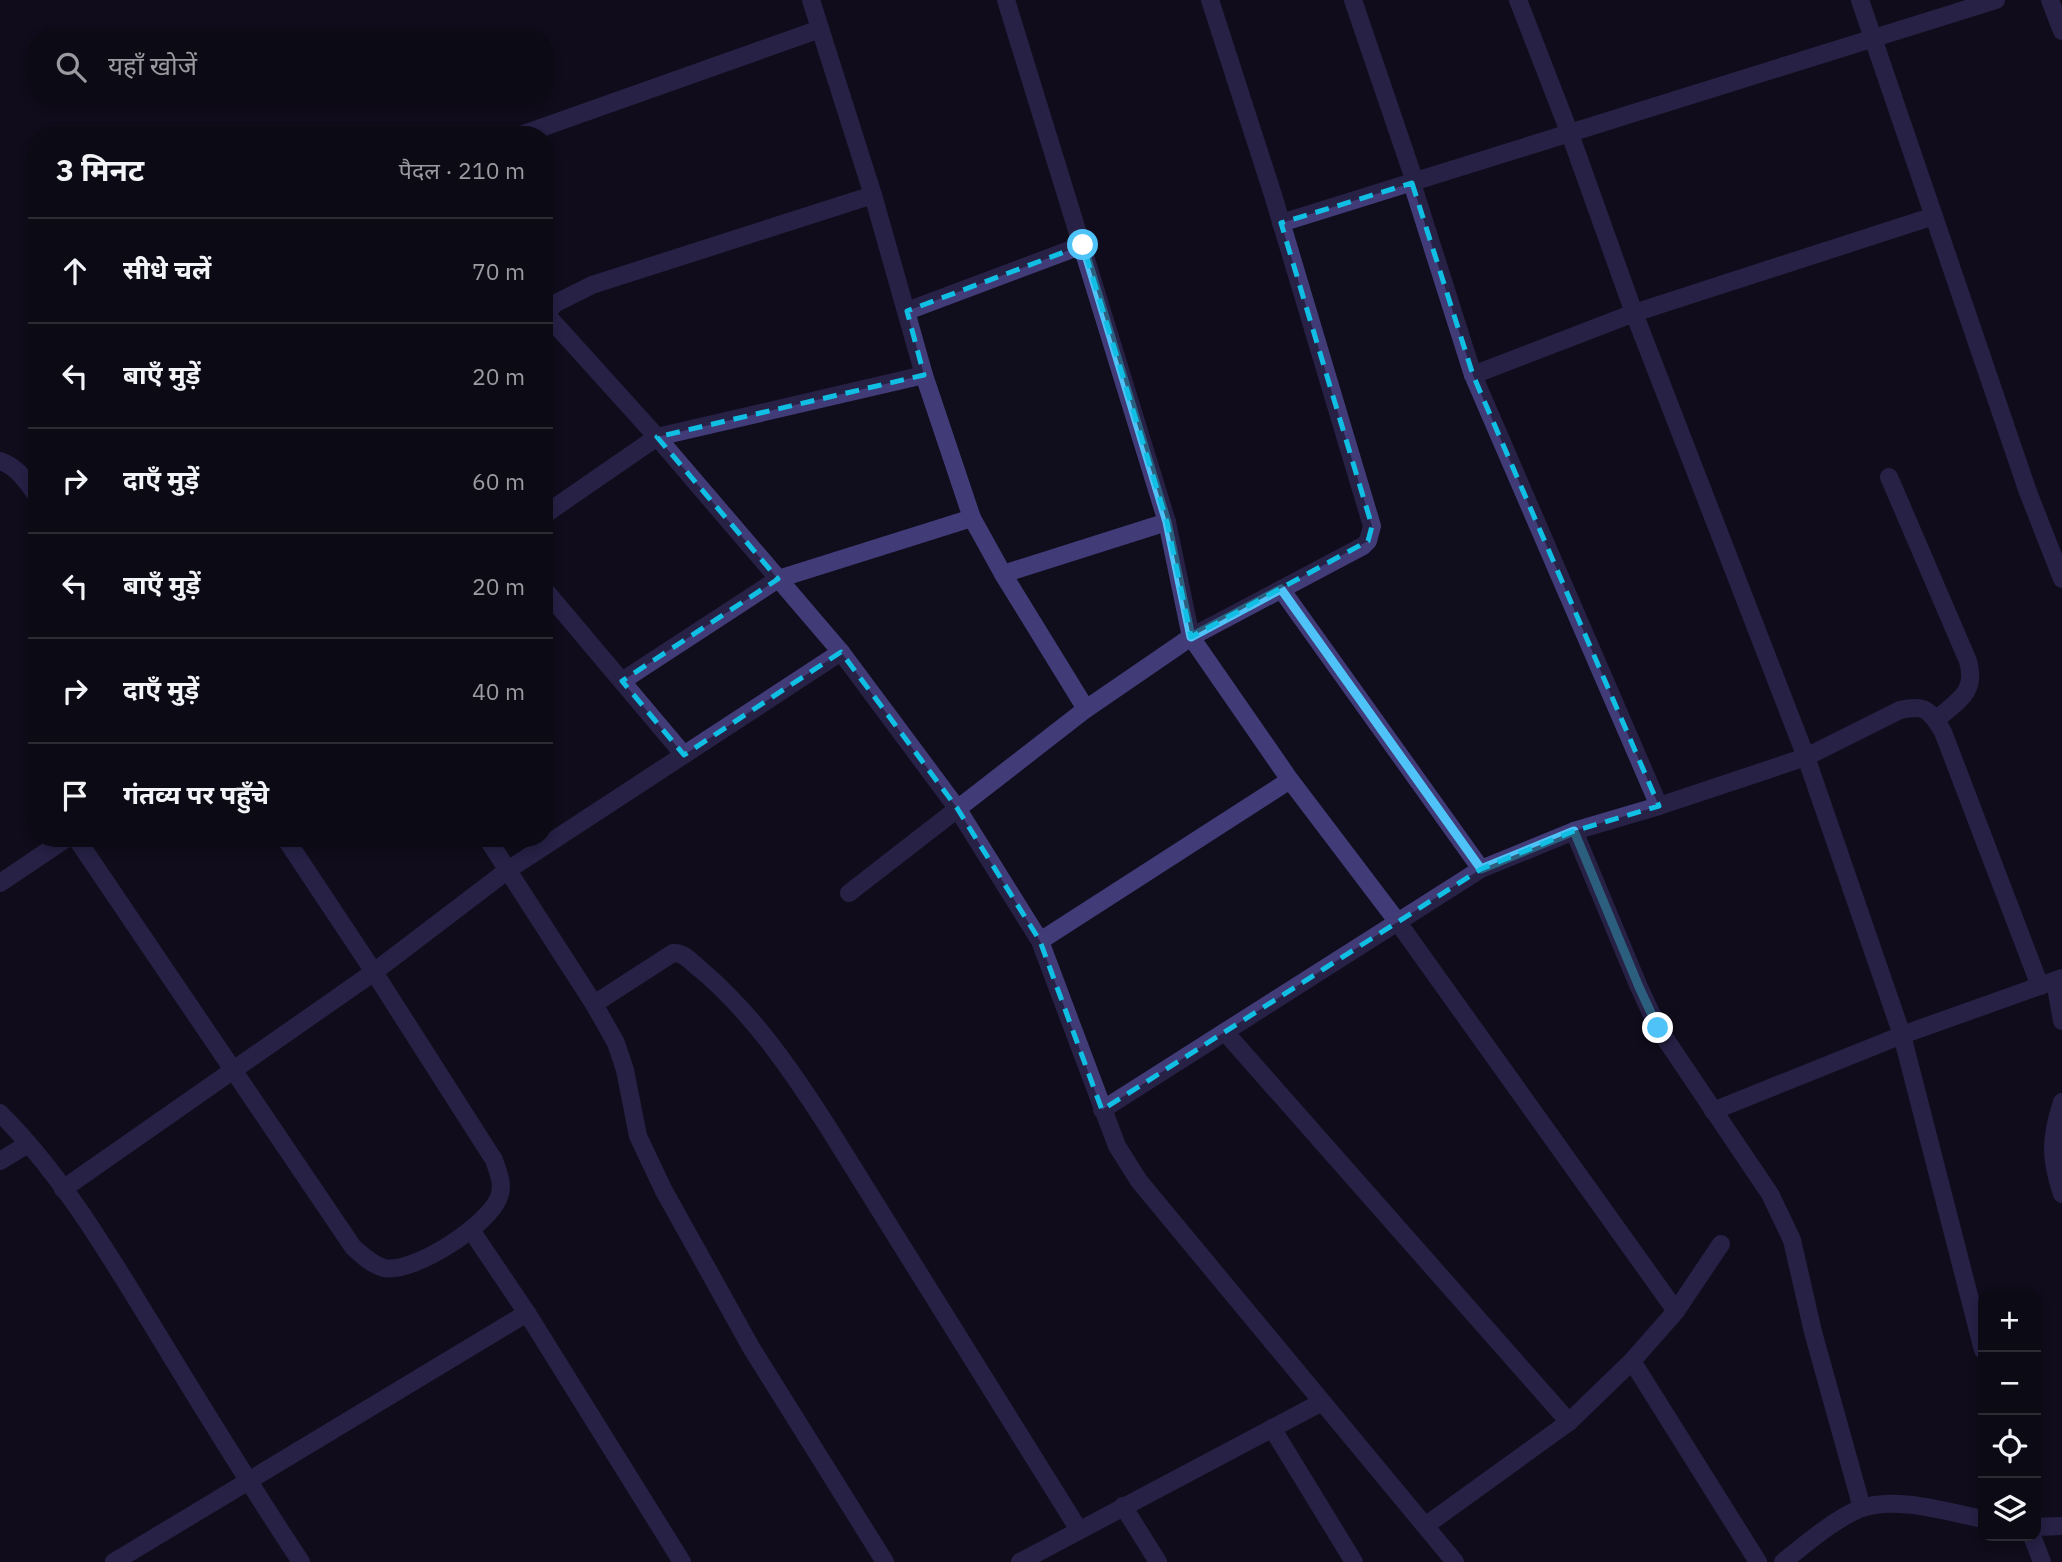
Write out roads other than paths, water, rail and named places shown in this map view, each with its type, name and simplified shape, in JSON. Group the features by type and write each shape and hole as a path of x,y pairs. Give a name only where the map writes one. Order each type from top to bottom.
{"street":[{"path":"811,0 873,195 924,375 972,518 1086,709"},
{"path":"1006,0 1167,522 1191,637 1290,780 1397,921 1676,1311"},
{"path":"849,893 1086,709 1191,637 1368,541 1372,526 1281,223 1210,0"},
{"path":"1353,0 1473,376 1659,806"},
{"path":"1518,0 1570,134 1634,313 1806,757 1902,1035 1978,1331"},
{"path":"1860,0 2028,492 2062,579"},
{"path":"1281,223 1996,0"},
{"path":"2050,0 2062,31"},
{"path":"546,126 820,29"},
{"path":"553,308 570,295 592,285 873,195"},
{"path":"1473,376 1634,313 1934,216"},
{"path":"906,310 1083,245"},
{"path":"553,323 657,437 841,652 957,808 1040,941 1116,1146 1139,1181 1455,1562"},
{"path":"553,509 657,437 924,375"},
{"path":"0,461 11,465 28,484"},
{"path":"1889,477 1972,674 1970,685 1965,692 1936,720"},
{"path":"622,681 778,579 972,518"},
{"path":"1003,574 1167,522"},
{"path":"1281,589 1481,869"},
{"path":"553,600 684,755"},
{"path":"553,841 841,652"},
{"path":"1102,1110 1481,869 1574,831 1806,757 1900,710 1916,706 1927,710 1943,732 2053,982 2062,1021"},
{"path":"1040,941 1290,780"},
{"path":"1574,831 1658,1028 1770,1194 1792,1240 1813,1332 1862,1508"},
{"path":"0,883 53,847"},
{"path":"82,847 353,1247 383,1268 400,1268 419,1261 471,1230 491,1212 500,1196 501,1180 494,1160 291,847"},
{"path":"493,847 594,1004 616,1044 625,1070 638,1136 652,1168 752,1349 885,1562"},
{"path":"63,1189 374,972 508,870 543,847"},
{"path":"594,1004 674,953 685,956 733,999 790,1069 819,1113 1079,1531"},
{"path":"1713,1111 1902,1035 2053,982"},
{"path":"1225,1032 1569,1422"},
{"path":"2062,1102 2053,1129 2052,1148 2055,1172 2062,1194"},
{"path":"0,1113 87,1219 248,1482 301,1562"},
{"path":"0,1161 28,1144"},
{"path":"471,1230 527,1313 682,1562"},
{"path":"1425,1526 1569,1422 1632,1361 1676,1311 1721,1244"},
{"path":"114,1562 527,1313"},
{"path":"1632,1361 1758,1562"},
{"path":"1020,1562 1322,1402"},
{"path":"1272,1428 1354,1562"},
{"path":"1783,1562 1840,1519 1862,1508 1887,1504 1915,1506 1978,1518"},
{"path":"1123,1506 1158,1562"},
{"path":"2041,1527 2062,1525"},
{"path":"2034,1541 2042,1562"}]}
